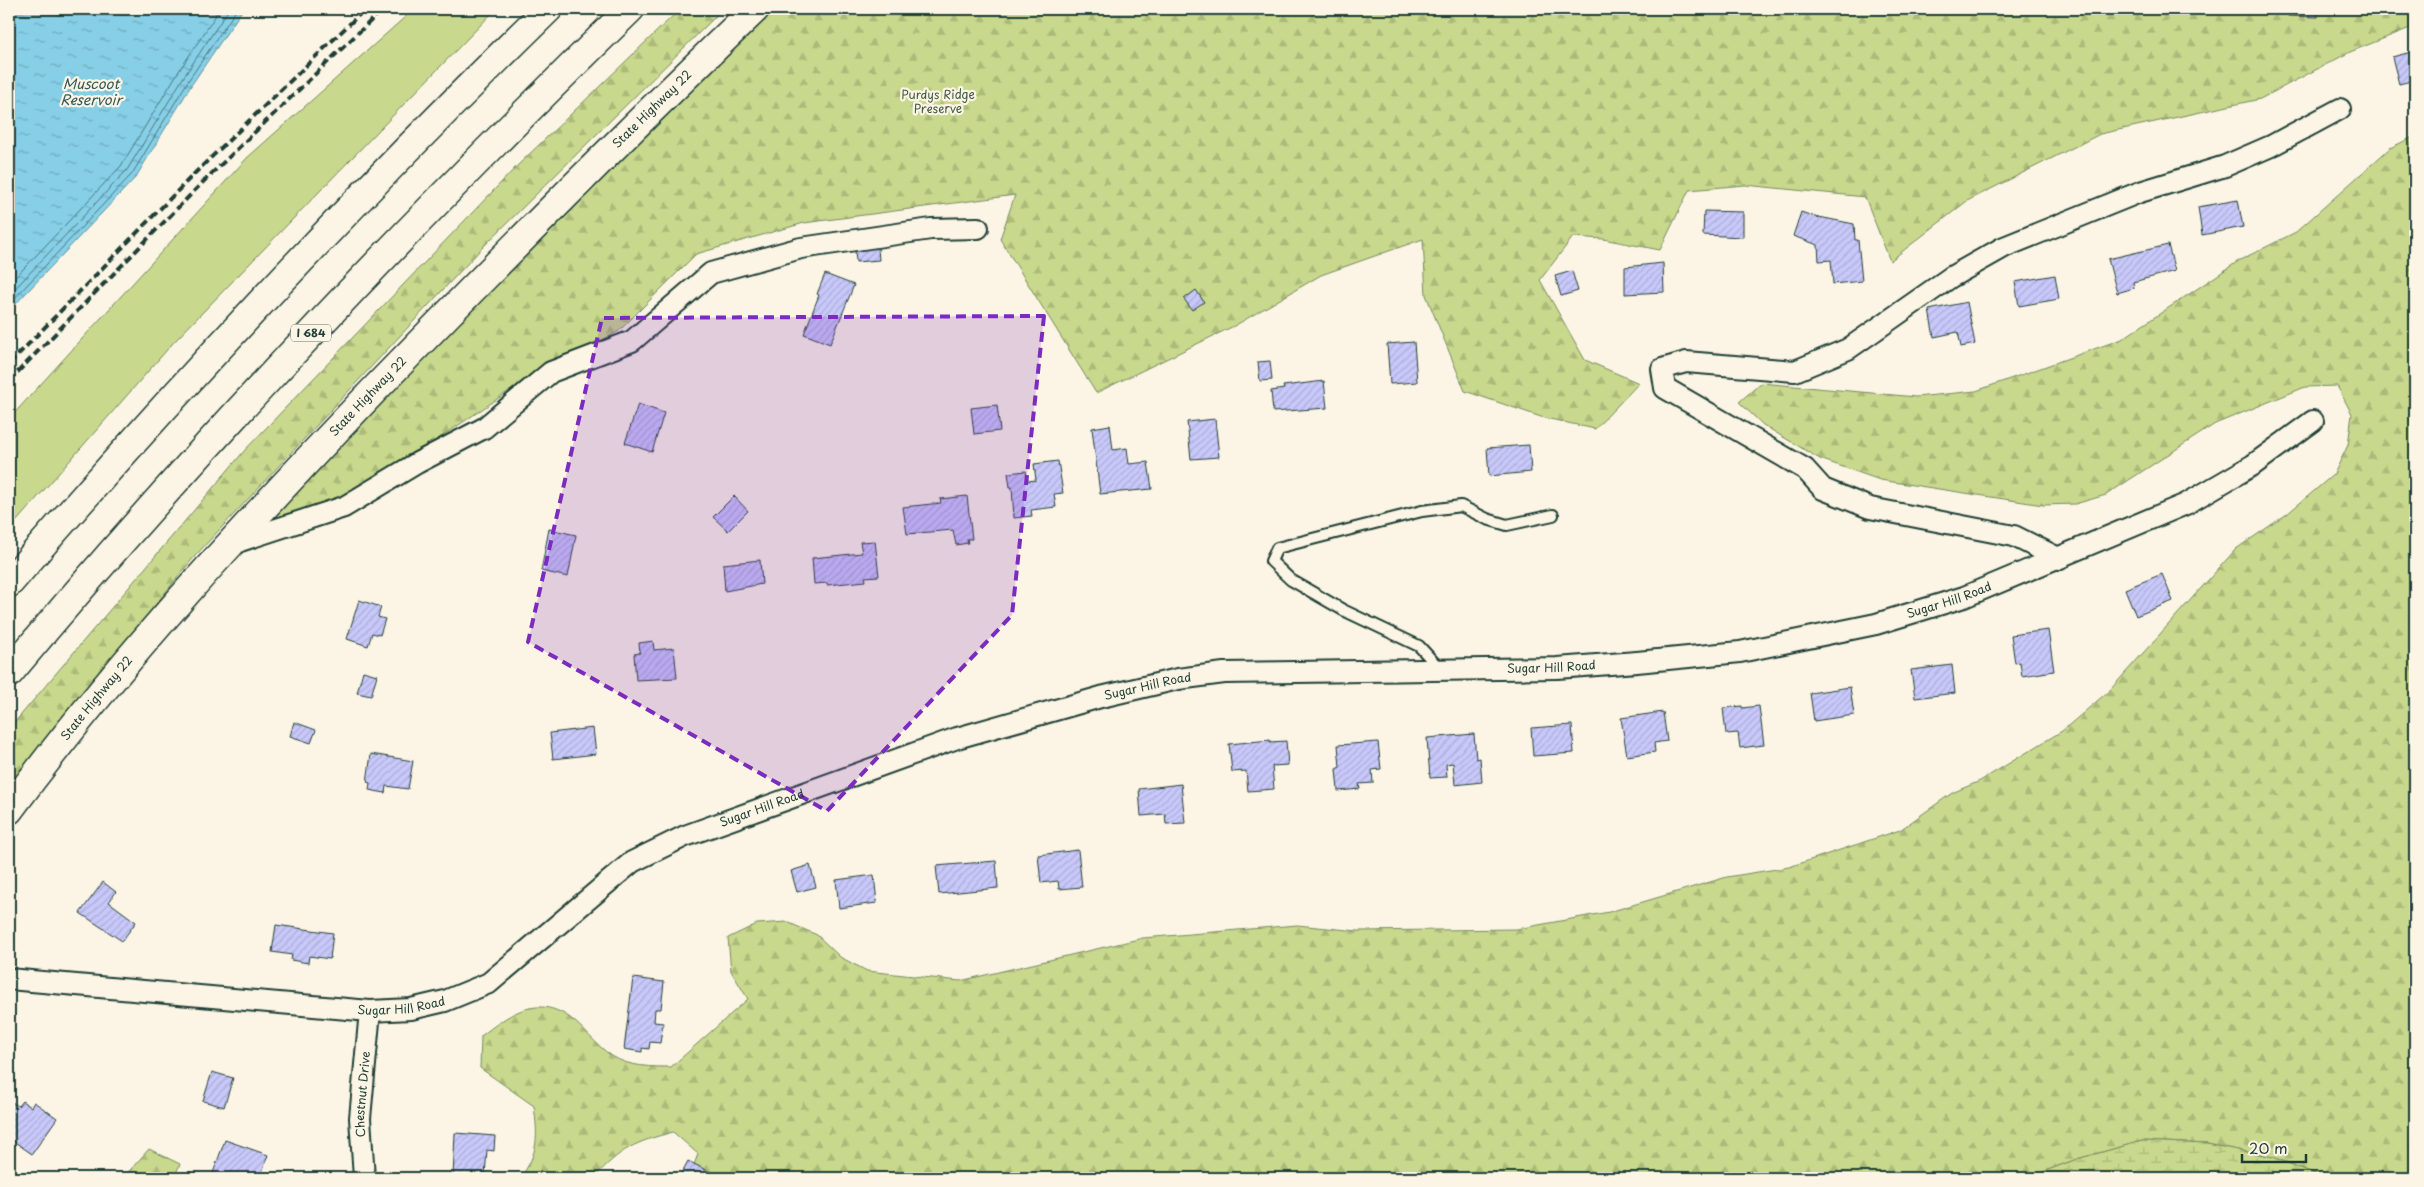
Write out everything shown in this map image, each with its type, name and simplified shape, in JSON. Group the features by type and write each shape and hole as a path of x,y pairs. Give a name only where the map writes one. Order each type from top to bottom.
{"main road":[{"path":"9,583 108,468 318,242 426,129 548,9"},
{"name":"I 684","path":"9,673 151,506 347,295 466,171 630,9"},
{"name":"State Highway 22","path":"9,810 138,649 294,474 526,233 754,9"}],"street":[{"path":"2060,559 2014,536 1870,508 1823,489 1805,469 1665,388 1662,369 1686,362 1795,371 1848,349 1951,277 2004,247 2140,192 2225,166 2271,146 2340,109"},
{"path":"229,545 344,507 417,463 484,428 551,372 632,341 711,273 801,248 931,229 978,228"},
{"name":"Sugar Hill Road","path":"9,979 370,1011 411,1009 446,1001 489,983 632,862 686,836 958,738 1101,697 1178,679 1224,673 1557,668 1740,652 1876,624 1964,597 2060,559 2186,504 2253,465 2314,421"},
{"name":"Chestnut Drive","path":"364,1178 360,1118 370,1011"}],"lane":[{"path":"1441,670 1419,646 1343,610 1291,580 1271,561 1277,548 1422,511 1461,506 1487,519 1507,525 1553,515"}],"highlighted area":[{"path":"1044,316 1012,615 827,811 528,642 602,318"}],"green space":[{"path":"414,9 496,9 173,343 9,530 9,419 247,158"},
{"path":"680,9 723,9 481,249 195,556 9,785 9,729 245,450 517,166"},
{"name":"Purdys Ridge Preserve","path":"765,9 2415,9 2415,26 2350,52 2260,99 2100,134 1967,201 1890,261 1865,197 1745,185 1689,190 1660,250 1603,239 1573,237 1540,280 1585,360 1639,383 1595,429 1541,417 1465,391 1426,295 1423,239 1321,275 1236,325 1096,393 1000,239 1015,195 804,223 696,254 619,331 506,393 413,456 340,500 257,529"},
{"path":"2415,136 2415,1178 2325,1178 2273,1157 2207,1144 2142,1141 2077,1159 2027,1178 689,1178 698,1154 673,1132 648,1139 620,1153 594,1178 520,1178 531,1160 536,1144 534,1106 480,1068 481,1036 501,1021 521,1010 542,1007 554,1009 566,1015 578,1024 606,1052 619,1060 641,1066 671,1067 748,999 731,971 728,938 757,924 787,922 817,935 840,957 867,971 960,981 1143,938 1297,925 1358,931 1517,929 1609,912 1727,877 1789,867 1900,830 1952,793 1980,781 2062,731 2110,690 2236,549 2287,514 2334,474 2348,445 2352,414 2337,386 2305,387 2215,424 2106,495 2075,504 2043,505 1880,480 1820,459 1763,425 1739,402 1761,383 1916,397 1976,391 2122,339 2240,260 2296,232 2390,148"},
{"path":"2142,1141 2207,1144 2273,1157 2325,1178 2027,1178 2077,1159"},
{"path":"149,1149 180,1164 174,1178 123,1178"}],"water":[{"name":"Muscoot Reservoir","path":"9,9 243,9 192,84 136,177 9,311"}],"building":[{"path":"2288,9 2318,9 2318,17 2288,16"},
{"path":"2415,51 2415,80 2399,84 2392,57"},
{"path":"2238,200 2243,227 2202,235 2198,207"},
{"path":"1704,211 1743,212 1743,237 1703,235"},
{"path":"1801,212 1818,218 1854,224 1855,240 1858,240 1862,281 1833,284 1831,260 1819,261 1818,245 1793,236"},
{"path":"877,236 879,260 856,262 854,238"},
{"path":"2168,245 2175,271 2133,282 2134,288 2117,293 2108,259"},
{"path":"1663,263 1664,292 1625,294 1625,267"},
{"path":"1572,271 1578,291 1561,296 1555,276"},
{"path":"825,274 854,285 830,344 804,334"},
{"path":"2055,275 2059,299 2019,306 2015,282"},
{"path":"1196,290 1204,302 1192,310 1184,299"},
{"path":"1967,302 1975,344 1961,347 1958,332 1934,337 1929,310"},
{"path":"1414,342 1417,382 1390,384 1387,344"},
{"path":"1270,361 1272,380 1260,381 1258,362"},
{"path":"1324,381 1327,408 1273,412 1271,391 1284,389 1283,386"},
{"path":"638,404 664,413 652,452 625,443"},
{"path":"997,405 1000,431 974,434 971,408"},
{"path":"1215,419 1219,457 1191,459 1187,422"},
{"path":"1110,425 1113,450 1127,448 1129,464 1148,462 1152,489 1100,494 1092,428"},
{"path":"1529,445 1531,472 1489,476 1487,448"},
{"path":"1058,461 1063,493 1054,494 1056,507 1031,510 1032,516 1014,518 1012,487 1010,487 1008,473 1026,471 1028,481 1036,480 1034,464"},
{"path":"734,496 748,511 728,531 713,517"},
{"path":"967,496 972,539 967,539 968,543 956,545 953,530 907,534 903,507 941,503 940,499"},
{"path":"549,529 576,535 568,577 541,571"},
{"path":"875,541 879,576 865,577 866,581 827,585 827,583 814,584 812,558 862,553 860,542"},
{"path":"760,560 762,584 725,591 723,564"},
{"path":"2162,574 2173,601 2136,616 2125,589"},
{"path":"359,600 381,607 378,617 385,619 380,635 372,633 368,646 347,639"},
{"path":"2048,630 2054,671 2022,676 2020,662 2015,663 2011,635"},
{"path":"653,641 654,650 674,648 677,678 636,680 634,654 640,653 639,643"},
{"path":"1952,665 1955,693 1915,698 1911,670"},
{"path":"363,671 377,675 371,696 357,693"},
{"path":"1850,687 1854,715 1814,721 1810,693"},
{"path":"1742,706 1742,708 1759,706 1764,745 1740,748 1738,733 1726,734 1723,708"},
{"path":"1663,712 1667,741 1654,743 1655,752 1627,756 1621,718"},
{"path":"294,722 316,730 311,743 290,736"},
{"path":"1572,725 1574,753 1533,756 1531,728"},
{"path":"593,728 596,754 553,759 550,733"},
{"path":"1474,734 1476,759 1480,758 1482,782 1455,785 1453,763 1446,764 1447,777 1430,778 1427,738"},
{"path":"1270,740 1270,742 1286,741 1288,765 1272,766 1274,789 1248,791 1246,771 1232,772 1229,744"},
{"path":"1378,742 1381,769 1372,770 1373,783 1359,784 1360,789 1338,791 1336,769 1340,767 1338,745"},
{"path":"371,754 413,761 408,789 386,786 385,793 369,790 370,783 367,782"},
{"path":"1181,784 1185,823 1166,824 1165,814 1141,816 1139,789"},
{"path":"1078,850 1082,887 1059,889 1058,881 1041,883 1038,855"},
{"path":"996,861 998,888 939,894 936,866"},
{"path":"810,865 816,887 797,892 791,871"},
{"path":"874,875 877,903 839,908 836,880"},
{"path":"103,882 116,892 109,902 136,922 122,941 80,913"},
{"path":"276,925 333,933 330,959 309,956 308,963 291,960 292,955 272,952"},
{"path":"633,978 664,982 661,1009 655,1009 654,1022 663,1023 660,1043 650,1042 649,1049 642,1048 642,1052 624,1049"},
{"path":"212,1072 233,1078 224,1107 203,1101"},
{"path":"9,1100 18,1106 22,1101 31,1107 34,1102 57,1118 32,1154 9,1138"},
{"path":"455,1133 495,1136 494,1151 487,1150 485,1175 481,1175 481,1178 453,1178"},
{"path":"225,1140 268,1155 260,1178 227,1178 213,1173"},
{"path":"688,1161 710,1172 707,1178 679,1178"}],"railway":[{"path":"9,364 196,172 365,9"},
{"path":"9,381 204,181 383,9"}]}
